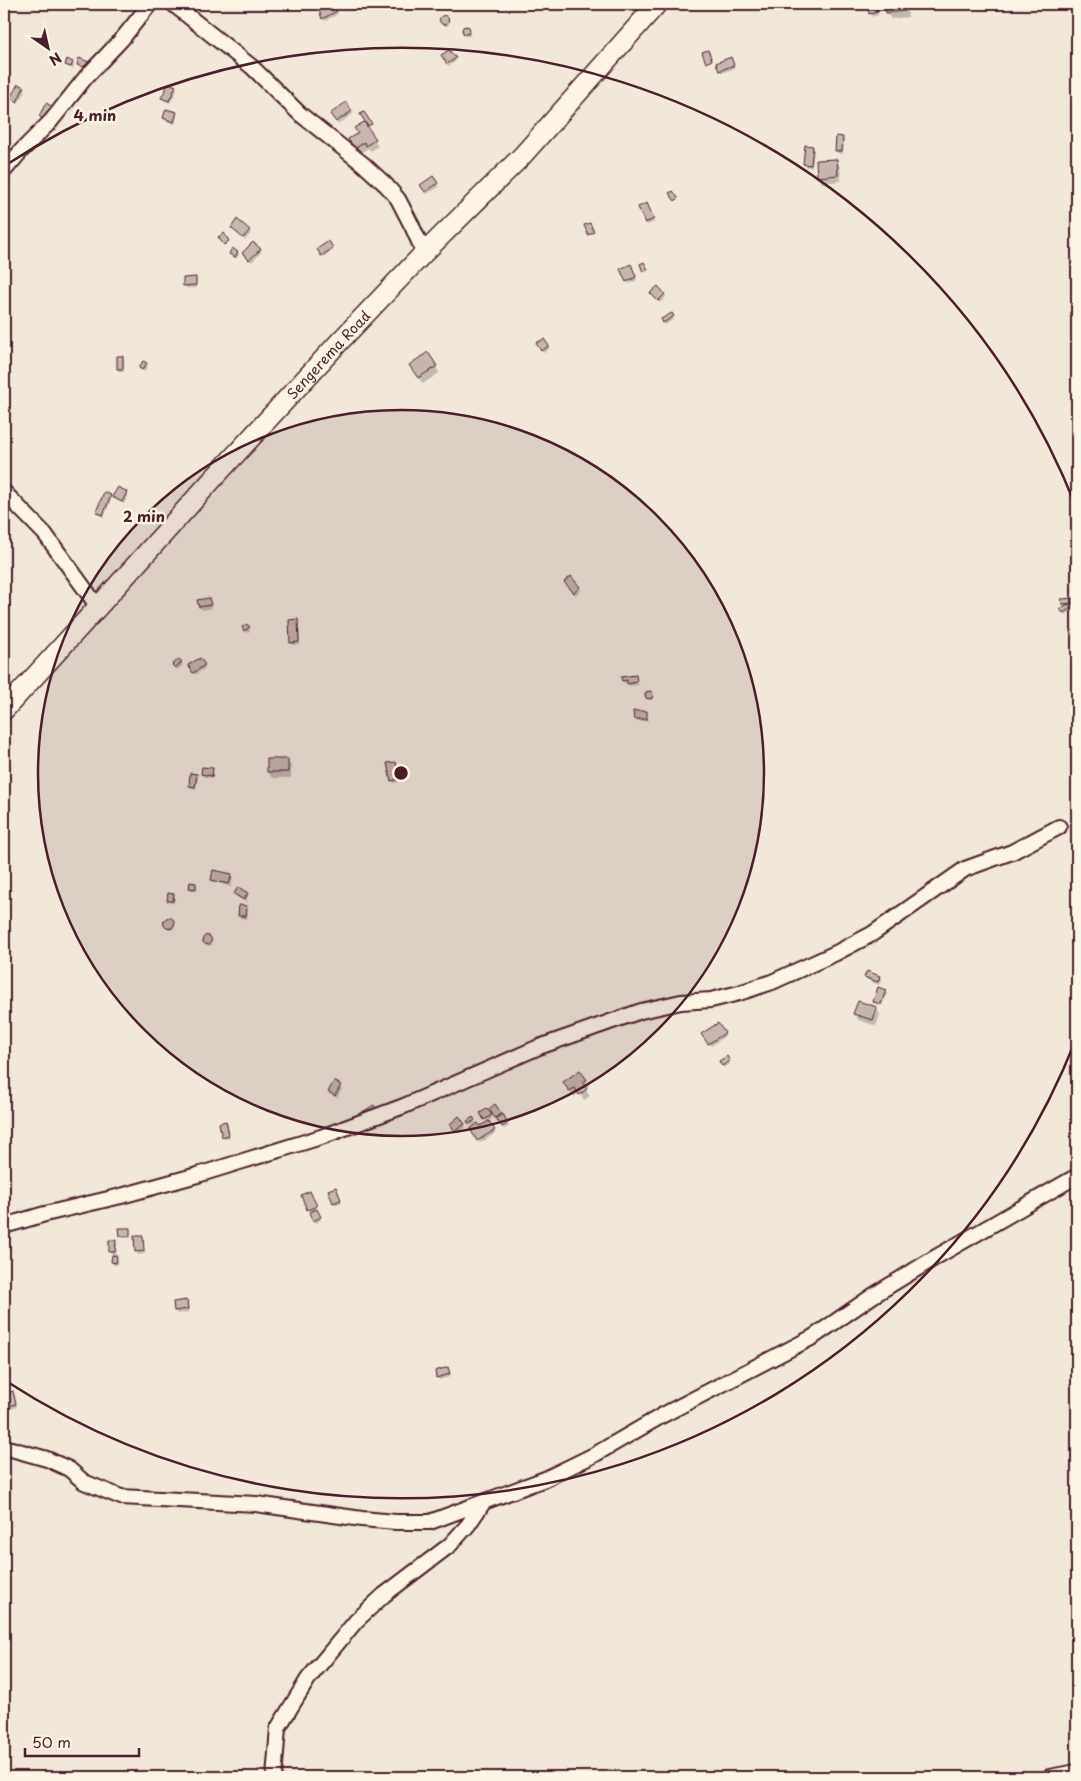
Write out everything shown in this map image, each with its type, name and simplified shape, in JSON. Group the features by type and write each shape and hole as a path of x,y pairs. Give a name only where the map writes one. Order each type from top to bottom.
{"main road":[{"name":"Sengerema Road","path":"4,710 212,480 424,254 522,156 657,4"}],"street":[{"path":"4,171 20,151 51,121 86,77 122,39 150,4"},
{"path":"173,4 252,67 300,114 363,164 386,185 398,199 424,254"},
{"path":"4,492 45,534 98,607"},
{"path":"4,1226 201,1174 321,1137 404,1106 540,1047 641,1011 681,1002 711,1000 772,982 836,953 872,934 965,869 1012,852 1059,827"},
{"path":"4,1447 47,1459 69,1469 84,1482 121,1497 256,1504 325,1515 396,1522 430,1522 544,1479 594,1455 663,1415 813,1337 874,1295 936,1257 1077,1176"},
{"path":"274,1777 278,1728 308,1679 356,1621 384,1595 450,1545 468,1525 483,1503"},
{"path":"1049,1777 1077,1772"}],"building":[{"path":"326,4 342,4 335,6 337,11 322,19 318,7"},
{"path":"867,4 876,4 878,12 869,14"},
{"path":"885,4 904,4 905,11 886,13"},
{"path":"444,16 448,20 444,24 440,20"},
{"path":"466,26 470,30 466,34 462,30"},
{"path":"449,50 456,58 447,64 441,55"},
{"path":"708,50 712,60 706,63 702,52"},
{"path":"731,57 734,65 719,71 716,63"},
{"path":"79,58 89,62 87,68 77,65"},
{"path":"67,59 73,62 71,67 65,65"},
{"path":"169,83 176,86 169,101 161,98"},
{"path":"18,84 24,87 17,102 10,98"},
{"path":"346,102 352,111 336,122 330,114"},
{"path":"46,103 53,107 45,120 39,116"},
{"path":"166,109 177,112 174,122 163,118"},
{"path":"364,112 372,124 368,126 360,114"},
{"path":"364,122 376,139 366,146 364,142 355,149 348,139 358,133 354,128"},
{"path":"836,136 843,137 842,151 835,151"},
{"path":"805,145 813,146 811,165 803,164"},
{"path":"837,159 838,175 817,177 816,160"},
{"path":"433,176 438,183 425,192 420,185"},
{"path":"673,191 678,198 675,201 669,193"},
{"path":"647,203 654,219 645,223 638,207"},
{"path":"237,219 250,230 243,238 231,228"},
{"path":"590,223 594,232 588,235 584,225"},
{"path":"224,233 229,241 224,245 218,237"},
{"path":"329,241 333,248 321,256 317,249"},
{"path":"253,242 261,249 249,260 242,253"},
{"path":"232,248 238,252 235,257 229,254"},
{"path":"644,262 648,270 643,272 640,264"},
{"path":"631,264 636,277 626,282 620,269"},
{"path":"196,277 196,285 183,286 183,278"},
{"path":"658,286 665,294 658,301 650,293"},
{"path":"672,313 674,316 663,323 661,319"},
{"path":"544,339 549,346 541,351 536,343"},
{"path":"428,352 437,366 418,378 409,365"},
{"path":"117,356 123,356 123,369 117,369"},
{"path":"143,361 147,363 142,370 139,368"},
{"path":"118,487 127,492 122,502 112,497"},
{"path":"104,492 111,495 103,515 96,512"},
{"path":"571,576 580,587 574,593 564,582"},
{"path":"209,598 211,605 199,607 197,600"},
{"path":"1074,598 1074,603 1062,604 1061,599"},
{"path":"1068,604 1071,608 1063,613 1060,609"},
{"path":"298,619 299,642 290,643 289,620"},
{"path":"247,624 250,627 244,631 242,627"},
{"path":"200,658 205,665 193,673 188,665"},
{"path":"179,659 182,662 175,668 172,665"},
{"path":"636,675 637,682 627,684 627,680 622,681 621,677"},
{"path":"649,691 653,695 649,699 645,695"},
{"path":"633,711 647,711 647,719 634,719"},
{"path":"267,759 288,759 288,772 267,772"},
{"path":"396,762 399,779 391,781 387,763"},
{"path":"202,767 213,768 212,776 201,774"},
{"path":"190,773 197,774 195,787 189,786"},
{"path":"213,870 232,874 229,884 211,880"},
{"path":"190,882 196,883 196,889 189,888"},
{"path":"238,887 248,893 244,900 234,894"},
{"path":"168,893 174,894 173,901 167,901"},
{"path":"239,905 247,906 246,916 238,916"},
{"path":"167,918 171,918 174,923 173,927 167,928 164,925 164,921"},
{"path":"207,936 211,940 207,944 203,940"},
{"path":"867,971 880,976 878,982 864,977"},
{"path":"878,987 886,990 881,1004 873,1002"},
{"path":"858,1001 877,1007 873,1020 853,1014"},
{"path":"718,1023 725,1033 708,1044 701,1034"},
{"path":"727,1056 730,1061 722,1066 719,1061"},
{"path":"580,1070 587,1080 582,1082 587,1089 579,1095 575,1088 569,1091 563,1082"},
{"path":"334,1081 341,1085 335,1096 328,1092"},
{"path":"495,1104 501,1113 495,1118 489,1109"},
{"path":"374,1105 379,1112 364,1122 359,1114"},
{"path":"487,1109 492,1115 484,1120 480,1113"},
{"path":"503,1114 508,1123 502,1127 496,1118"},
{"path":"459,1116 465,1124 455,1131 450,1124"},
{"path":"473,1117 475,1120 469,1124 467,1121"},
{"path":"226,1121 229,1135 222,1137 219,1123"},
{"path":"489,1121 495,1130 477,1141 470,1129 478,1123 480,1126"},
{"path":"336,1187 341,1200 333,1203 328,1190"},
{"path":"310,1191 317,1206 307,1210 301,1195"},
{"path":"317,1209 321,1217 313,1221 310,1212"},
{"path":"119,1228 130,1228 130,1236 120,1236"},
{"path":"134,1236 143,1236 144,1251 135,1252"},
{"path":"109,1240 116,1240 115,1252 109,1252"},
{"path":"112,1255 117,1256 116,1263 111,1262"},
{"path":"187,1300 188,1309 174,1311 173,1302"},
{"path":"448,1367 450,1374 436,1378 435,1371"},
{"path":"13,1391 16,1404 6,1407 4,1394"}]}
